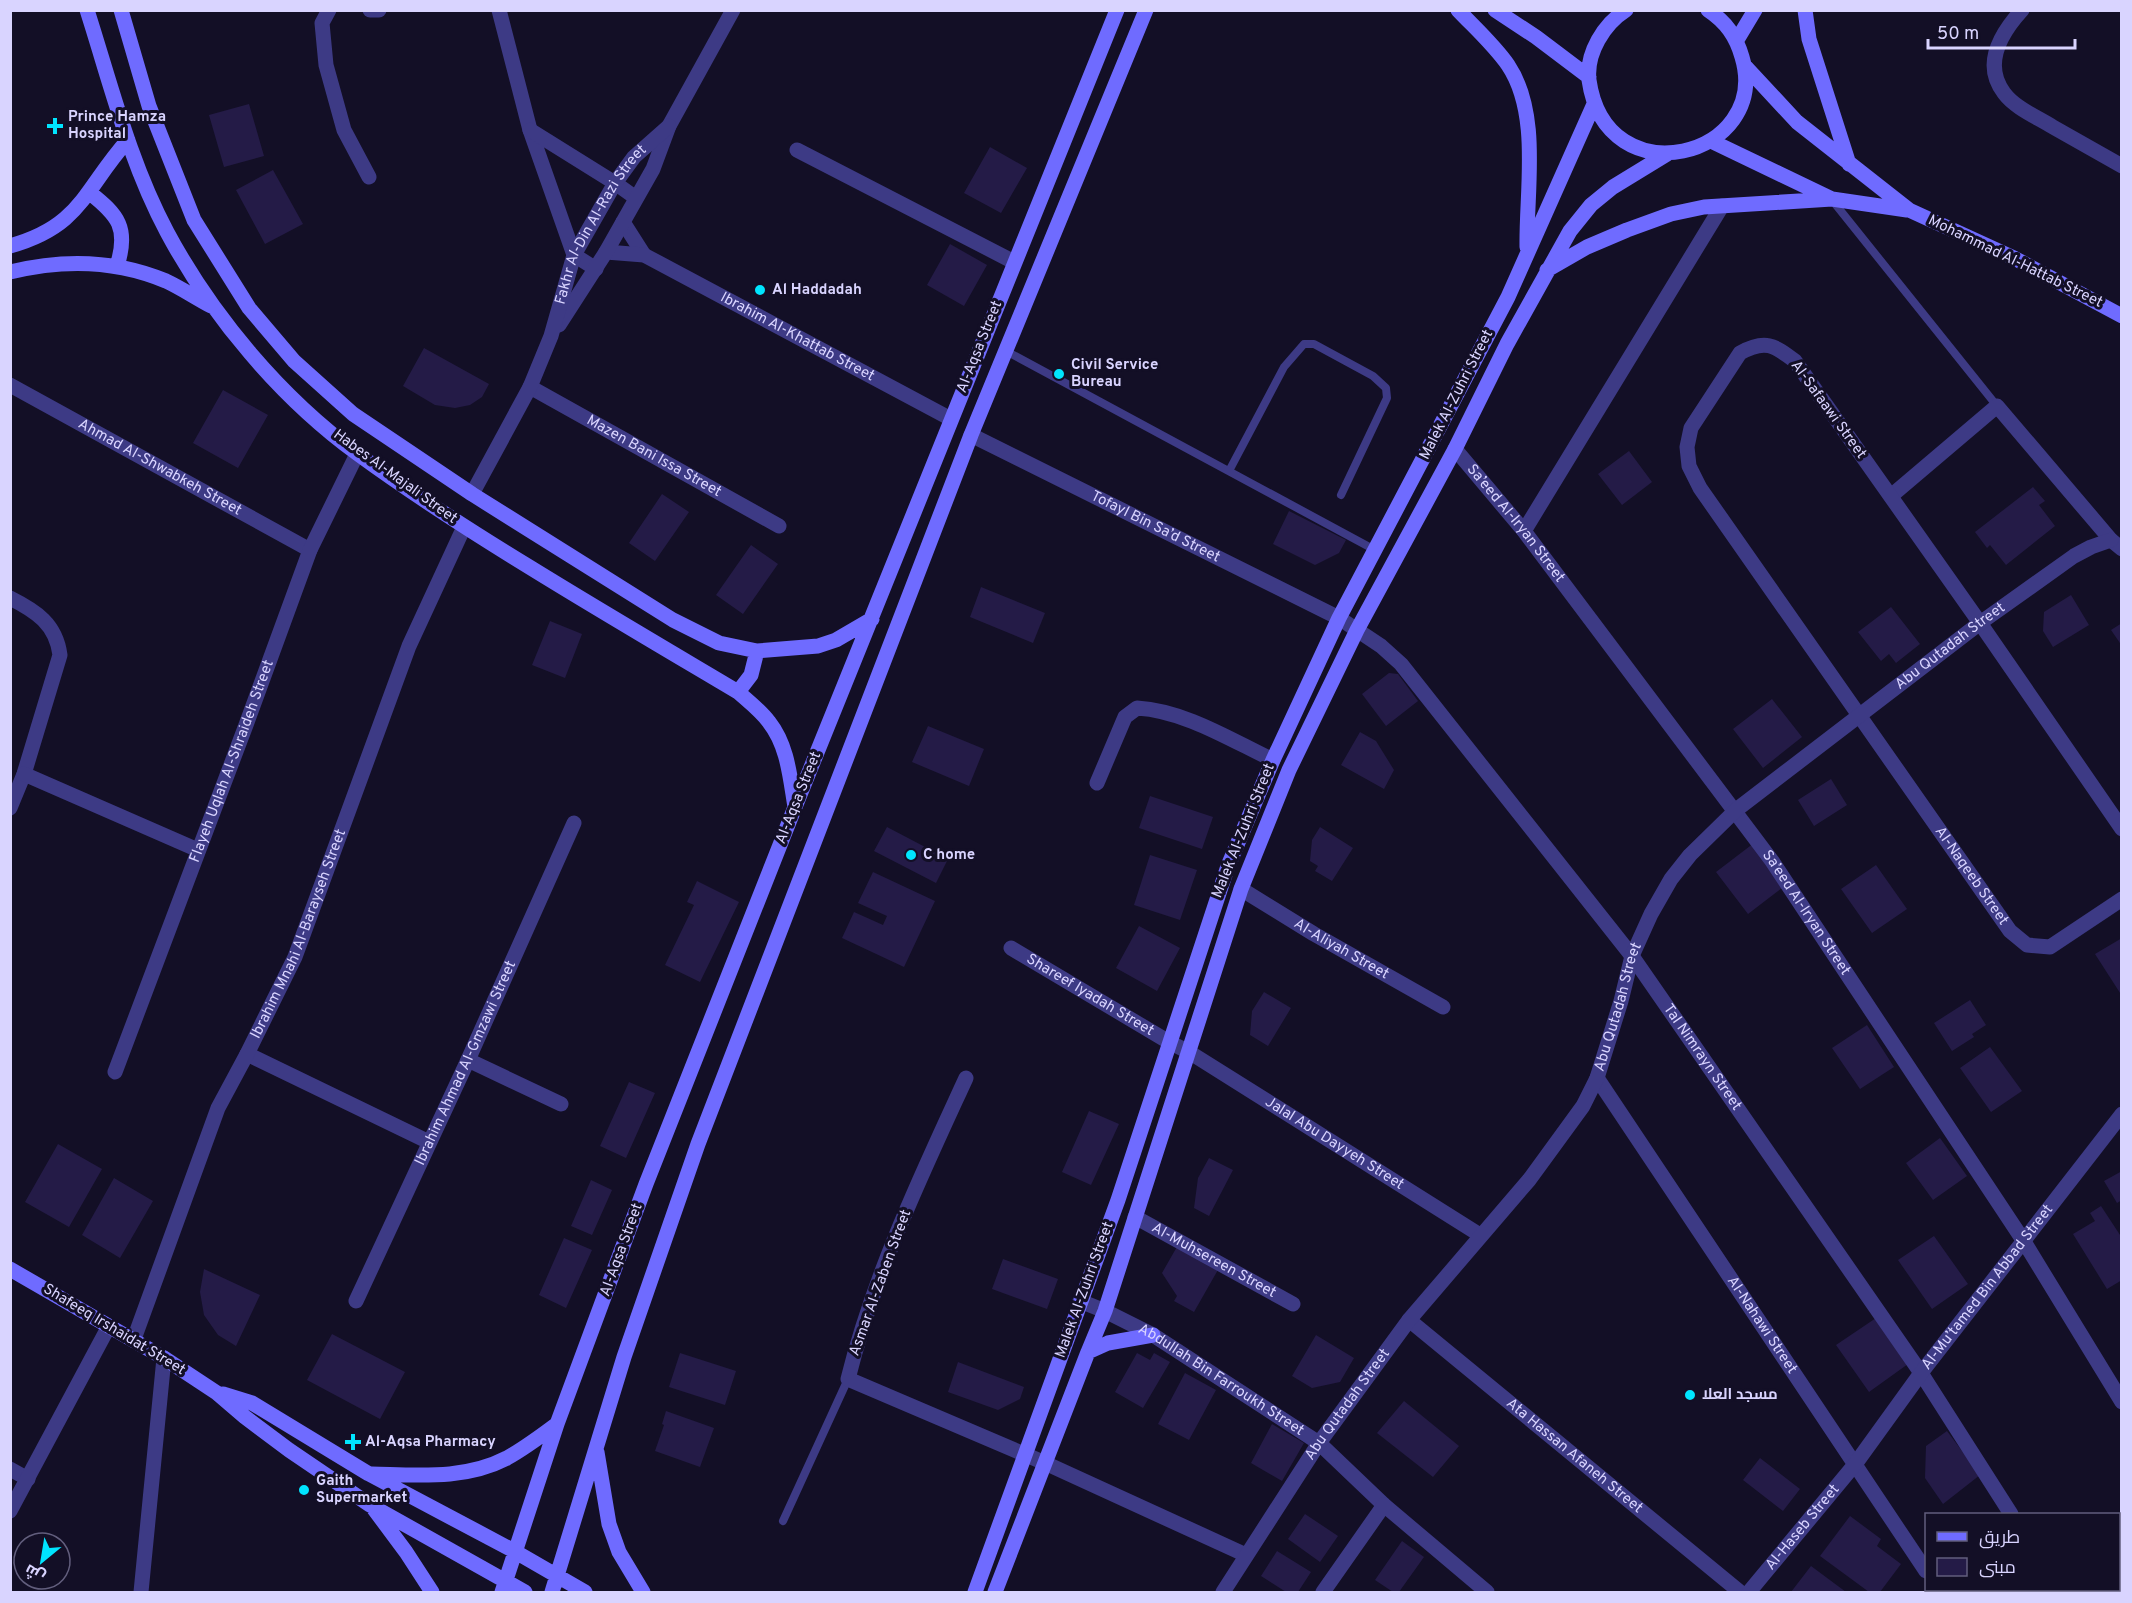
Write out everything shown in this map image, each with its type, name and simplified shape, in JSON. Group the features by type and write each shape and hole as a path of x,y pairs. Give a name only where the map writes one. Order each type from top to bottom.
{"street":[{"name":"Habes Al-Majali Street","path":"87,10 138,170 167,232 214,307 261,364 310,414 357,453 464,527 738,692 769,722 780,740 795,807"},
{"name":"Habes Al-Majali Street","path":"121,10 149,106 194,220 249,308 294,361 353,414 472,494 673,620 719,642 757,651 818,646 836,640 872,619"},
{"path":"329,10 322,23 326,65 344,130 369,177"},
{"path":"370,10 379,10"},
{"path":"499,10 530,130 574,255 596,269"},
{"name":"Fakhr Al-Din Al-Razi Street","path":"551,336 596,269 653,169 669,126 733,10"},
{"name":"Al-Aqsa Street","path":"503,1587 557,1424 646,1184 795,807 1117,10"},
{"name":"Al-Aqsa Street","path":"552,1593 624,1357 698,1144 971,435 1146,10"},
{"path":"1458,10 1509,66 1522,94 1528,126 1527,253"},
{"path":"1496,10 1536,36 1589,77"},
{"path":"1626,10 1616,16 1601,34 1592,54 1589,77 1594,104 1606,124 1623,140 1644,150 1667,154 1690,151 1711,141 1727,127 1739,109 1745,88 1745,66 1737,40 1721,19 1708,10"},
{"path":"1737,40 1755,10"},
{"path":"1805,10 1811,48 1849,164"},
{"path":"2022,10 2004,29 1995,52 1995,75 2004,93 2019,106 2121,166"},
{"name":"Mohammad Al-Hattab Street","path":"1745,66 1797,122 1909,210 2014,258 2121,316"},
{"name":"Malek Al-Zuhri Street","path":"975,1593 1118,1200 1228,866 1273,760 1339,618 1508,297 1594,104"},
{"name":"Fakhr Al-Din Al-Razi Street","path":"472,494 531,387 551,336 574,255 615,183 634,157 669,126"},
{"path":"530,130 636,198"},
{"path":"10,246 34,239 60,224 90,193 116,153 128,140"},
{"name":"Mohammad Al-Hattab Street","path":"1711,141 1832,199 1909,210"},
{"path":"797,150 1014,262"},
{"name":"Malek Al-Zuhri Street","path":"995,1593 1105,1311 1242,889 1289,770 1357,630 1455,449 1547,270 1570,231 1590,205 1613,187 1667,154"},
{"path":"90,193 114,214 120,225 122,239 117,266"},
{"path":"1547,270 1587,247 1671,214 1704,207 1832,199"},
{"path":"1524,531 1722,206"},
{"name":"Ibrahim Al-Khattab Street","path":"623,222 644,255"},
{"name":"Ibrahim Al-Khattab Street","path":"606,252 644,255 951,419"},
{"path":"10,272 40,265 95,263 117,266 166,281 214,307"},
{"name":"Al-Safaawi Street","path":"1859,715 1700,488 1689,466 1687,447 1691,428 1740,353 1752,346 1764,344 1779,348 1795,361 1980,623"},
{"name":"Ahmad Al-Shwabkeh Street","path":"10,384 310,549"},
{"name":"Mazen Bani Issa Street","path":"531,387 779,526"},
{"path":"1891,496 1997,406 2116,544"},
{"name":"Tofayl Bin Sa’d Street","path":"971,435 1339,618 1357,630"},
{"name":"Sa’eed Al-Iryan Street","path":"1455,449 1524,531 1736,810 1772,861 2023,1240 2121,1402"},
{"name":"Flayeh Uqlah Al-Shraideh Street","path":"115,1072 310,549 357,453"},
{"name":"Ibrahim Mnahi Al-Barayseh Street","path":"134,1339 218,1108 295,957 408,645 464,527"},
{"name":"Abu Qutadah Street","path":"1223,1593 1319,1443 1409,1320 1480,1234 1529,1180 1583,1106 1597,1078 1621,1001 1632,956 1651,914 1671,879 1690,855 1736,810 1980,623 2074,556 2091,547 2116,544"},
{"path":"10,598 34,610 50,627 58,641 60,655 24,774 10,808"},
{"path":"1980,623 2121,829"},
{"name":"Tal Nimrayn Street","path":"1357,630 1401,664 1632,956 1921,1373 2010,1513"},
{"path":"738,692 751,675 757,651"},
{"path":"1097,783 1125,717 1137,708 1157,709 1177,714 1273,760"},
{"name":"Al-Naqeeb Street","path":"1859,715 2010,931 2027,945 2050,946 2121,899"},
{"path":"24,774 198,850"},
{"name":"Ibrahim Ahmad Al-Gmzawi Street","path":"356,1300 468,1060 574,824"},
{"name":"Al-Aliyah Street","path":"1242,889 1314,934 1443,1007"},
{"name":"Shareef Iyadah Street","path":"1011,948 1189,1052"},
{"name":"Jalal Abu Dayyeh Street","path":"1189,1052 1480,1234"},
{"path":"247,1054 429,1142"},
{"path":"468,1060 561,1104"},
{"name":"Asmar Al-Zaben Street","path":"848,1379 858,1337 905,1213 966,1078"},
{"name":"Al-Nahawi Street","path":"1597,1078 1925,1569"},
{"name":"Al-Mu’tamed Bin Abbad Street","path":"1856,1463 1921,1373 2121,1114"},
{"name":"Al-Muhsereen Street","path":"1135,1217 1293,1304"},
{"name":"Shafeeq Irshaidat Street","path":"10,1269 164,1358 217,1393 245,1418 289,1450 370,1504 503,1587 525,1593"},
{"name":"Abdullah Bin Farroukh Street","path":"1080,1301 1153,1335 1319,1443 1384,1505 1486,1593"},
{"name":"Ata Hassan Afaneh Street","path":"1409,1320 1740,1593"},
{"path":"10,1511 109,1326"},
{"path":"1088,1352 1108,1343 1153,1335"},
{"path":"141,1593 164,1358"},
{"path":"848,1379 1025,1454 1246,1555"},
{"name":"Shafeeq Irshaidat Street","path":"217,1393 252,1403 369,1474 514,1551 585,1593"},
{"path":"369,1474 441,1476 470,1471 506,1458 557,1424"},
{"path":"596,1445 609,1524 619,1552 643,1593"},
{"name":"Al-Haseb Street","path":"1749,1593 1856,1463"},
{"path":"10,1469 28,1479"},
{"path":"370,1504 406,1552 432,1593"},
{"path":"1323,1593 1384,1505"}],"lane":[{"path":"1832,199 1997,406"},
{"path":"1229,471 1284,367 1304,344 1314,344 1373,376 1386,388 1387,398 1341,495"},
{"path":"1006,351 1375,550"},
{"path":"783,1521 848,1379"}],"building":[{"path":"249,104 264,156 224,167 209,115"},
{"path":"990,147 1027,168 1001,213 964,193"},
{"path":"273,170 303,224 265,244 236,190"},
{"path":"950,244 987,265 964,306 927,285"},
{"path":"424,348 489,384 482,397 470,405 455,408 435,405 403,386"},
{"path":"223,390 268,415 238,468 193,443"},
{"path":"1629,451 1652,482 1622,505 1598,474"},
{"path":"2033,487 2045,501 2039,505 2055,526 2006,565 1990,545 1987,548 1975,532"},
{"path":"662,494 689,512 655,561 629,543"},
{"path":"1289,511 1346,540 1339,553 1315,565 1273,544"},
{"path":"751,545 778,564 743,614 716,595"},
{"path":"981,587 1045,613 1033,643 970,617"},
{"path":"2071,595 2089,625 2053,647 2043,631 2044,612"},
{"path":"1891,607 1920,644 1896,663 1889,654 1881,661 1858,632"},
{"path":"550,621 582,634 565,678 532,665"},
{"path":"2122,623 2122,646 2111,630"},
{"path":"1389,673 1398,674 1418,701 1386,726 1362,694"},
{"path":"1772,699 1802,737 1763,768 1733,729"},
{"path":"928,726 984,749 969,786 912,762"},
{"path":"1360,732 1376,741 1394,770 1384,789 1341,765"},
{"path":"1831,779 1847,805 1814,826 1798,800"},
{"path":"1150,796 1213,817 1202,849 1139,828"},
{"name":"C home","path":"887,827 948,859 936,883 874,851"},
{"path":"1320,827 1353,848 1332,881 1315,871 1318,866 1310,861 1312,840"},
{"path":"1754,843 1786,885 1748,914 1716,872"},
{"path":"1150,855 1197,870 1180,920 1134,905"},
{"path":"1876,865 1907,909 1872,933 1841,889"},
{"path":"873,872 935,901 904,967 842,938 854,912 883,925 887,916 858,903"},
{"path":"697,881 739,902 700,982 665,965 694,905 687,902"},
{"path":"1139,926 1180,948 1157,991 1116,968"},
{"path":"2122,938 2122,996 2095,954"},
{"path":"1264,992 1291,1008 1268,1046 1250,1035 1252,1011"},
{"path":"1970,1000 1986,1025 1972,1034 1974,1037 1952,1051 1934,1023"},
{"path":"1867,1025 1894,1067 1860,1089 1832,1048"},
{"path":"1990,1047 2022,1091 1991,1112 1960,1068"},
{"path":"629,1082 655,1093 626,1158 600,1146"},
{"path":"1089,1111 1119,1124 1091,1185 1062,1172"},
{"path":"1940,1138 1967,1176 1933,1200 1906,1163"},
{"path":"58,1144 102,1169 69,1227 25,1202"},
{"path":"1209,1158 1233,1170 1209,1216 1194,1208 1198,1178"},
{"path":"2122,1171 2122,1200 2117,1203 2104,1181"},
{"path":"114,1178 153,1201 120,1258 82,1235"},
{"path":"591,1180 612,1190 592,1235 571,1226"},
{"path":"2101,1206 2122,1238 2122,1280 2107,1289 2073,1234 2095,1221 2090,1213"},
{"path":"1934,1236 1968,1284 1932,1309 1898,1260"},
{"path":"564,1238 592,1250 566,1308 539,1295"},
{"path":"1178,1245 1219,1268 1194,1312 1174,1301 1177,1296 1162,1273"},
{"path":"1003,1259 1058,1279 1047,1309 992,1289"},
{"path":"204,1269 260,1295 236,1346 218,1335 204,1315 200,1292"},
{"path":"1876,1318 1908,1364 1869,1392 1836,1345"},
{"path":"332,1334 405,1372 380,1419 307,1380"},
{"path":"1316,1335 1354,1358 1340,1382 1312,1388 1292,1376"},
{"path":"680,1353 736,1371 725,1405 669,1387"},
{"path":"1137,1353 1150,1360 1154,1353 1170,1362 1143,1408 1115,1392"},
{"path":"958,1362 1024,1387 1020,1399 998,1410 948,1392"},
{"path":"1185,1373 1216,1390 1189,1440 1158,1424"},
{"path":"1404,1401 1459,1446 1433,1477 1377,1433"},
{"path":"666,1411 714,1428 700,1467 655,1451"},
{"path":"1272,1424 1304,1443 1282,1481 1251,1463"},
{"path":"1947,1431 1980,1475 1943,1504 1925,1478 1926,1446"},
{"path":"1760,1458 1800,1489 1783,1511 1743,1480"},
{"path":"1305,1514 1338,1536 1320,1562 1288,1539"},
{"path":"1850,1516 1881,1539 1877,1546 1901,1564 1880,1592 1869,1592 1820,1556"},
{"path":"1402,1541 1424,1557 1399,1592 1393,1592 1375,1580"},
{"path":"1277,1551 1311,1572 1298,1592 1286,1592 1261,1576"},
{"path":"1811,1566 1846,1592 1791,1592"}],"place":[{"name":"Prince Hamza Hospital","path":"55,126"},
{"name":"Al Haddadah","path":"760,290"},
{"name":"Civil Service Bureau","path":"1059,374"},
{"name":"C home","path":"911,855"},
{"name":"مسجد العلا","path":"1690,1395"},
{"name":"Al-Aqsa Pharmacy","path":"353,1442"},
{"name":"Gaith Supermarket","path":"304,1490"}]}
